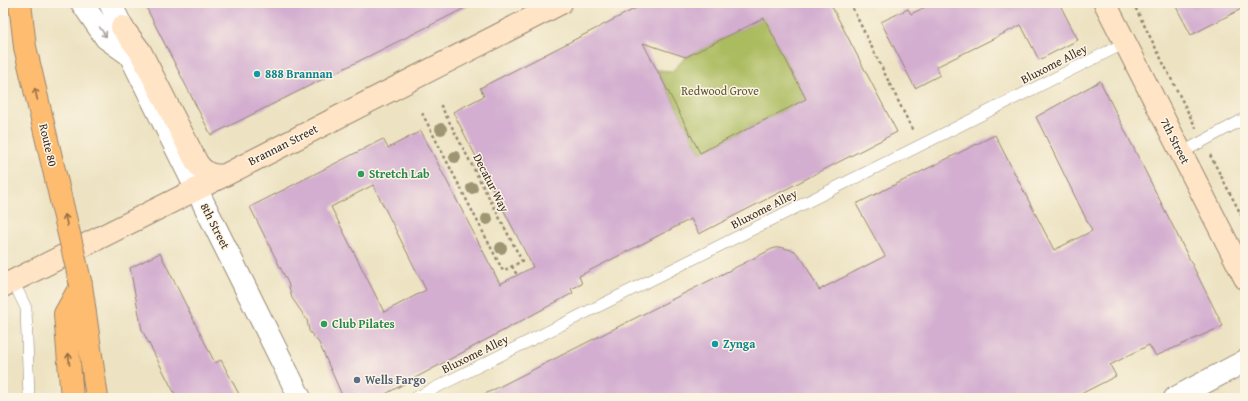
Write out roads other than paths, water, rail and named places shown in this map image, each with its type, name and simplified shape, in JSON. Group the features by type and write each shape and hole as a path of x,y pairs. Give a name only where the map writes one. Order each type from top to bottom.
{"highway":[{"name":"Route 80","path":"20,3 25,47 81,285 97,398"},
{"path":"72,398 65,314 81,285"}],"main road":[{"name":"Brannan Street","path":"8,284 562,3"},
{"name":"7th Street","path":"1105,3 1245,278"},
{"path":"122,27 140,51 197,163 202,170 209,174 216,176 225,175"}],"street":[{"name":"8th Street","path":"82,3 106,38 130,55"},
{"name":"8th Street","path":"110,3 122,27 130,55 300,398"},
{"path":"1175,398 1245,361"}],"lane":[{"name":"Bluxome Alley","path":"415,398 1125,43"},
{"path":"1181,153 1242,120"},
{"path":"8,284 26,308 29,398"}],"place":[{"name":"888 Brannan","path":"257,74"},
{"name":"Stretch Lab","path":"361,174"},
{"name":"Club Pilates","path":"324,324"},
{"name":"Zynga","path":"715,344"},
{"name":"Wells Fargo","path":"357,380"}],"park label":[{"name":"Redwood Grove","path":"720,91"}]}
